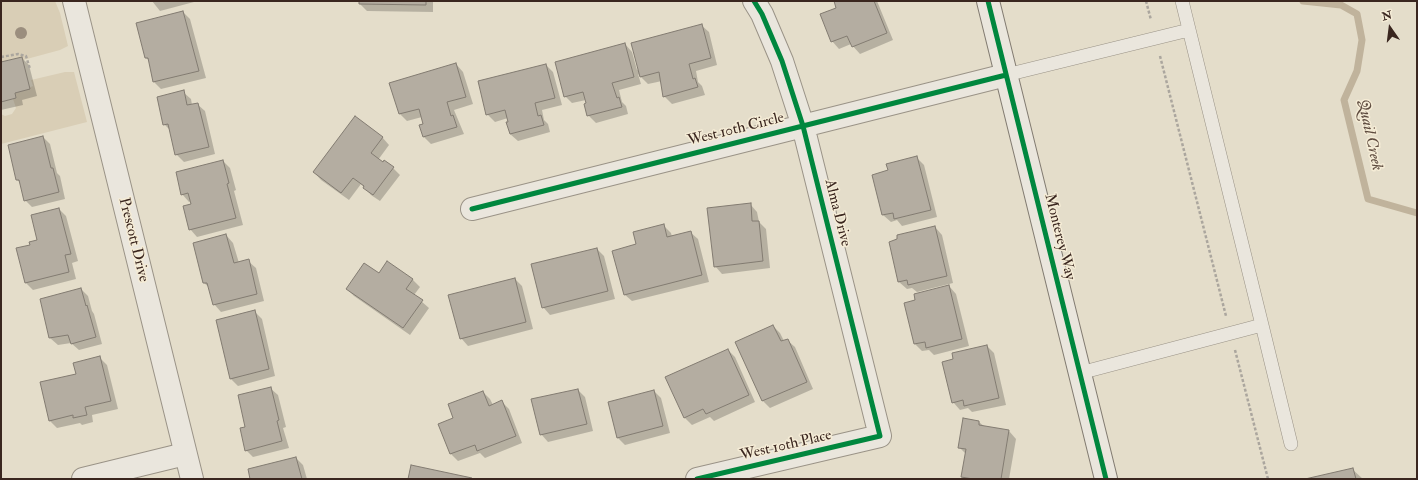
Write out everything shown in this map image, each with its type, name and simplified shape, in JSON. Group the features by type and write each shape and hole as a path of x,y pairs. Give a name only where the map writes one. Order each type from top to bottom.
{"street":[{"name":"Prescott Drive","path":"74,1 192,479"},
{"name":"Alma Drive","path":"754,1 762,14 782,61 803,126 880,436"},
{"name":"Monterey Way","path":"988,1 1106,479"},
{"name":"West 10th Circle","path":"472,210 1006,75"},
{"name":"West 10th Place","path":"697,479 880,436"},
{"path":"83,479 185,454"}],"lane":[{"path":"1182,1 1291,444"},
{"path":"1006,75 1189,30"},
{"path":"1080,373 1262,325"}],"path":[{"path":"1146,1 1268,479"},
{"path":"1,57 18,54 26,56 30,69"}],"shaded area":[{"path":"1,1 55,1 60,13 68,46 60,50 23,60 22,57 1,62"},
{"path":"65,72 74,72 87,122 1,144 1,114 5,116 12,114 16,108 13,99 16,98 15,93 33,86 31,80"}],"building":[{"path":"359,1 426,1 426,5 359,4"},
{"path":"834,1 874,1 887,33 852,47 847,36 831,42 820,14 836,8"},
{"path":"183,11 199,71 153,82 148,58 145,58 136,23"},
{"path":"702,24 711,58 689,64 693,79 695,78 698,87 663,97 659,72 640,77 631,43"},
{"path":"625,43 634,77 612,83 622,107 587,116 583,92 564,97 555,62"},
{"path":"22,57 30,89 15,93 16,98 1,102 1,62"},
{"path":"456,63 466,97 447,102 451,116 453,115 457,127 423,137 419,125 423,124 419,109 399,114 389,83"},
{"path":"546,64 555,98 535,103 538,116 541,115 544,125 510,134 506,122 508,122 505,110 486,115 478,81"},
{"path":"184,90 187,105 198,103 209,147 175,155 168,124 163,125 157,97"},
{"path":"355,116 383,137 371,153 383,162 384,160 394,167 373,195 353,178 341,193 313,172"},
{"path":"43,136 59,192 24,201 19,180 16,180 8,145"},
{"path":"917,156 931,210 894,219 893,213 882,215 872,175 888,170 886,164"},
{"path":"223,160 229,183 227,184 236,218 189,230 183,206 191,204 188,193 181,195 176,172"},
{"path":"751,203 752,221 759,221 763,261 714,267 707,208"},
{"path":"59,208 71,254 65,255 69,272 25,283 16,248 30,245 29,242 37,240 31,215"},
{"path":"664,224 667,237 691,231 702,275 624,295 612,251 636,244 633,232"},
{"path":"935,226 947,276 908,285 907,280 898,282 889,242 897,239 897,235"},
{"path":"226,234 234,263 249,259 257,294 213,305 207,283 203,283 193,243"},
{"path":"597,248 608,291 542,308 531,264"},
{"path":"387,261 413,279 406,289 423,300 403,328 346,289 364,263 379,273"},
{"path":"515,278 526,322 460,339 448,295"},
{"path":"949,285 962,339 926,348 925,342 914,344 904,303 915,300 914,294"},
{"path":"81,288 96,337 71,344 68,335 49,338 40,299"},
{"path":"255,310 269,369 230,379 216,320"},
{"path":"773,325 781,341 788,339 807,382 762,401 735,342"},
{"path":"987,345 999,398 964,406 963,400 952,403 942,362 953,359 952,353"},
{"path":"728,349 749,395 706,414 703,409 684,418 665,377"},
{"path":"100,356 111,401 85,407 87,415 73,418 73,415 49,421 40,382 76,374 73,363"},
{"path":"271,387 279,420 277,421 282,441 245,451 240,428 245,427 238,395"},
{"path":"578,389 587,424 540,435 531,399"},
{"path":"654,390 663,426 617,438 608,402"},
{"path":"483,391 489,406 502,400 516,436 477,451 475,445 450,454 438,424 453,418 448,404"},
{"path":"963,418 979,421 979,425 1009,430 1001,479 973,479 961,477 966,449 958,448"},
{"path":"296,457 302,479 250,479 248,469"},
{"path":"411,465 472,478 472,479 408,479"},
{"path":"1353,468 1356,479 1305,479"}],"waterway":[{"name":"Quail Creek","path":"1303,1 1341,5 1357,14 1362,40 1357,71 1344,100 1368,199 1417,213"}],"cycle path":[{"path":"697,479 880,436 803,126 782,61 762,14 754,1"},
{"path":"988,1 1106,479"},
{"path":"472,209 1006,75"}]}
